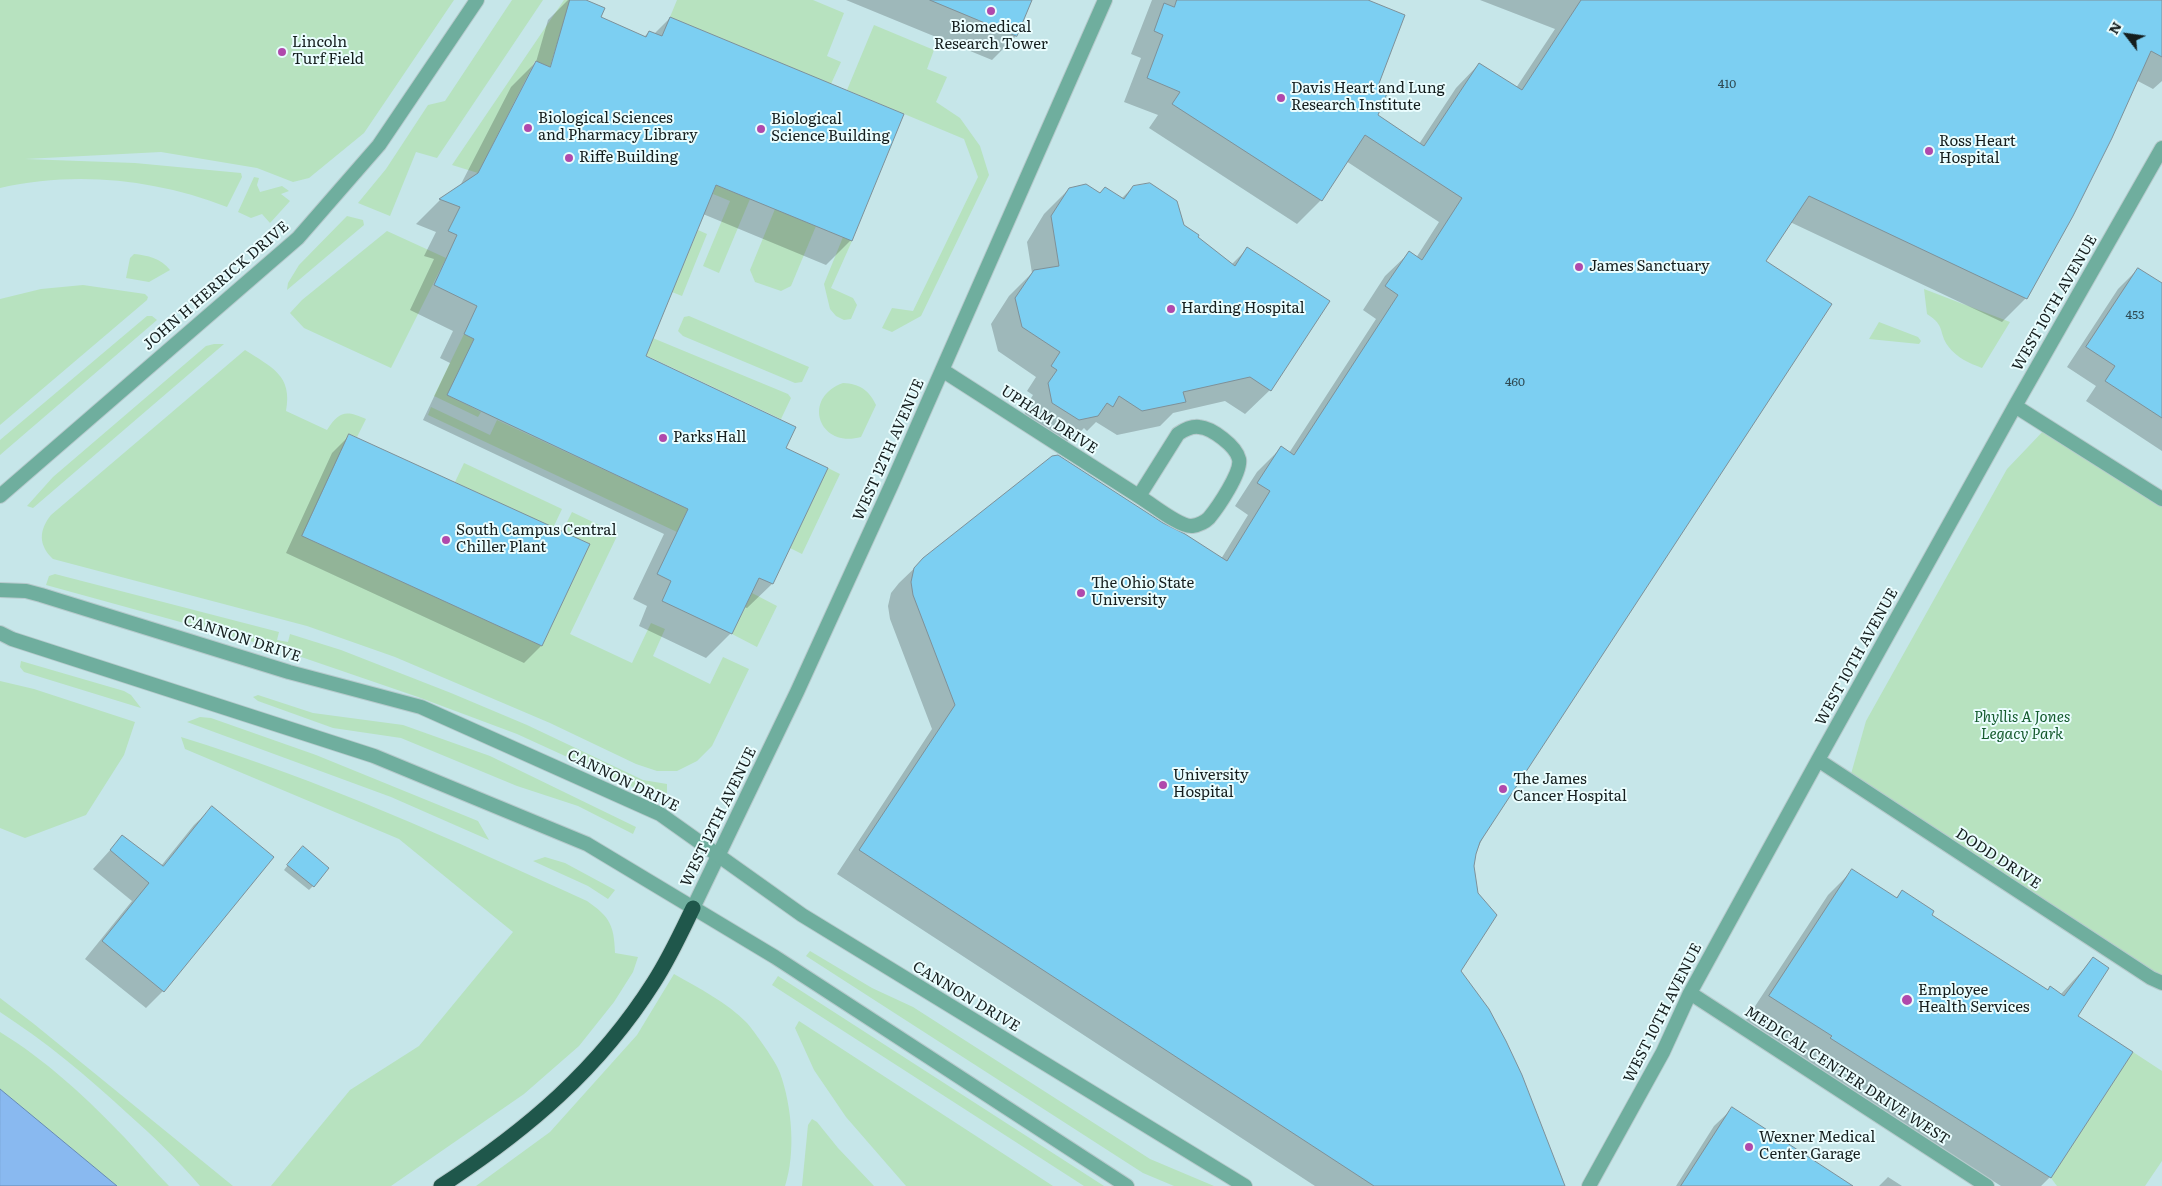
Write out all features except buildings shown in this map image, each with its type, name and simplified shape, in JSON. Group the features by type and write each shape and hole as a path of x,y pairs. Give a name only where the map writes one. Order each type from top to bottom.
{"highway":[{"path":"441,1186 477,1163 523,1128 555,1102 588,1069 611,1042 654,982 673,950 693,908"}],"street":[{"name":"JOHN H HERRICK DRIVE","path":"0,496 298,238 379,145 477,0"},
{"name":"WEST 12TH AVENUE","path":"693,908 801,684 1105,0"},
{"name":"WEST 10TH AVENUE","path":"1589,1186 1663,1052 1690,993 1818,760 2015,406 2162,148"},
{"name":"UPHAM DRIVE","path":"942,370 1138,496 1182,524 1190,526 1202,523 1208,519 1238,473 1239,458 1232,446 1206,428 1199,427 1184,430 1178,434 1138,496"},
{"path":"2015,406 2162,499"},
{"name":"CANNON DRIVE","path":"0,590 26,591 41,595 289,672 421,707 660,814 818,925 1245,1186"},
{"path":"0,634 374,756 587,844 775,957 1127,1186"},
{"name":"DODD DRIVE","path":"1818,760 2151,978 2162,983"},
{"name":"MEDICAL CENTER DRIVE WEST","path":"1690,993 1987,1186"}],"shaded area":[{"name":"The Ohio State University","path":"0,0 2162,0 2162,1186 0,1186"}],"green space":[{"path":"0,0 454,0 364,133 309,178 293,182 257,168 161,152 25,159 135,163 241,173 242,177 227,207 171,190 115,181 57,180 0,188"},
{"path":"512,0 543,0 437,158 416,152 390,216 358,203 386,169 428,105 445,101"},
{"path":"564,0 570,0 550,67 535,61 478,173 452,165"},
{"path":"677,0 813,0 844,13 827,56 841,62 831,84 670,17"},
{"path":"874,25 934,50 927,69 947,77 936,102 960,118 980,146 989,175 921,316 892,332 882,328 892,308 913,311 978,177 964,139 847,90"},
{"path":"254,177 259,178 257,185 260,192 282,186 289,191 281,194 290,201 270,223 262,214 251,218 238,212"},
{"path":"716,185 750,199 719,273 703,266 730,201 713,194"},
{"path":"775,209 816,226 791,286 781,291 755,282 750,270"},
{"path":"347,216 363,220 364,225 287,290 288,283 299,265"},
{"path":"698,230 707,234 682,296 672,292"},
{"path":"387,231 446,258 391,368 304,328 290,313 302,300"},
{"path":"843,237 852,241 831,288 853,298 857,305 851,319 844,320 836,316 830,309 824,284"},
{"path":"134,254 154,258 170,270 149,282 126,278 130,258"},
{"path":"83,285 145,294 148,297 147,300 0,425 0,299 41,289"},
{"path":"1924,289 2010,322 1982,368 1959,357 1948,346 1937,322 1927,314"},
{"path":"573,305 788,394 791,398 781,419 567,318"},
{"path":"147,316 152,316 157,320 0,455 0,440"},
{"path":"689,316 809,367 802,382 795,383 683,336 678,331 684,317"},
{"path":"1879,322 1918,337 1921,341 1919,344 1869,339"},
{"path":"464,334 474,339 447,395 481,412 478,417 434,396"},
{"path":"224,344 33,508 27,506 53,477 206,346"},
{"path":"245,350 271,367 283,380 287,399 286,411 327,430 335,419 344,414 353,414 366,419 357,437 349,434 303,536 542,646 589,544 562,532 572,512 618,534 570,634 632,663 651,623 665,629 653,656 710,684 723,657 749,669 712,746 697,761 677,771 657,771 636,764 550,723 395,657 307,626 53,559 45,548 42,537 44,526 51,515"},
{"path":"843,383 859,386 870,395 876,405 861,437 846,439 835,436 826,429 820,420 819,410 822,399 830,390"},
{"path":"431,407 490,435 497,420 688,509 677,532 428,415"},
{"name":"Phyllis A Jones Legacy Park","path":"2048,426 2162,499 2162,983 1849,781 1866,721 2007,469"},
{"path":"464,463 562,509 553,528 455,482"},
{"path":"828,468 840,474 802,554 790,548"},
{"path":"55,574 279,632 277,640 288,642 290,634 341,650 527,725 643,780 667,784 667,794 635,788 517,734 418,697 275,648 46,585 49,576"},
{"path":"752,593 777,606 757,647 732,634"},
{"path":"21,661 124,691 131,695 141,708 24,672 20,667"},
{"path":"0,681 34,689 135,722 124,755 86,815 25,838 0,828"},
{"path":"258,695 313,713 403,725 490,756 636,827 633,834 578,806 517,786 401,738 333,728 258,701 253,697"},
{"path":"200,717 211,718 316,755 478,821 489,840 391,797 187,722"},
{"path":"181,737 285,772 386,812 587,901 601,912 609,922 612,928 615,953 638,957 633,972 614,1002 579,1046 524,1094 391,1186 271,1186 350,1090 419,1046 513,932 399,839 185,749"},
{"path":"545,857 565,863 615,890 608,899 588,886 533,861"},
{"path":"810,951 872,988 913,1007 1150,1159 1214,1186 1174,1186 1143,1173 806,956"},
{"path":"674,974 712,996 739,1015 755,1033 778,1068 787,1100 791,1130 791,1159 785,1186 476,1186 550,1132 637,1035"},
{"path":"778,976 1104,1186 1084,1186 772,985"},
{"path":"0,998 233,1186 200,1186 183,1166 96,1085 50,1047 0,1012"},
{"path":"799,1021 1053,1186 906,1186 846,1117 814,1070 795,1028"},
{"path":"0,1032 34,1055 81,1095 125,1138 169,1186 117,1186 0,1089"},
{"path":"2133,1052 2162,1071 2162,1161 2145,1186 2057,1186 2051,1178"},
{"path":"812,1119 817,1122 838,1148 874,1186 802,1186 808,1125"}],"water":[{"path":"0,1089 117,1186 0,1186"}],"place":[{"name":"Biomedical Research Tower","path":"991,11"},
{"name":"Lincoln Turf Field","path":"282,52"},
{"name":"Davis Heart and Lung Research Institute","path":"1281,98"},
{"name":"Biological Sciences and Pharmacy Library","path":"528,128"},
{"name":"Biological Science Building","path":"761,129"},
{"name":"Ross Heart Hospital","path":"1929,151"},
{"name":"Riffe Building","path":"569,158"},
{"name":"James Sanctuary","path":"1579,267"},
{"name":"Harding Hospital","path":"1171,309"},
{"name":"Parks Hall","path":"663,438"},
{"name":"South Campus Central Chiller Plant","path":"446,540"},
{"name":"The Ohio State University","path":"1081,593"},
{"name":"University Hospital","path":"1163,785"},
{"name":"The James Cancer Hospital","path":"1503,789"},
{"name":"Employee Health Services","path":"1907,1000"},
{"name":"Wexner Medical Center Garage","path":"1749,1147"}]}
